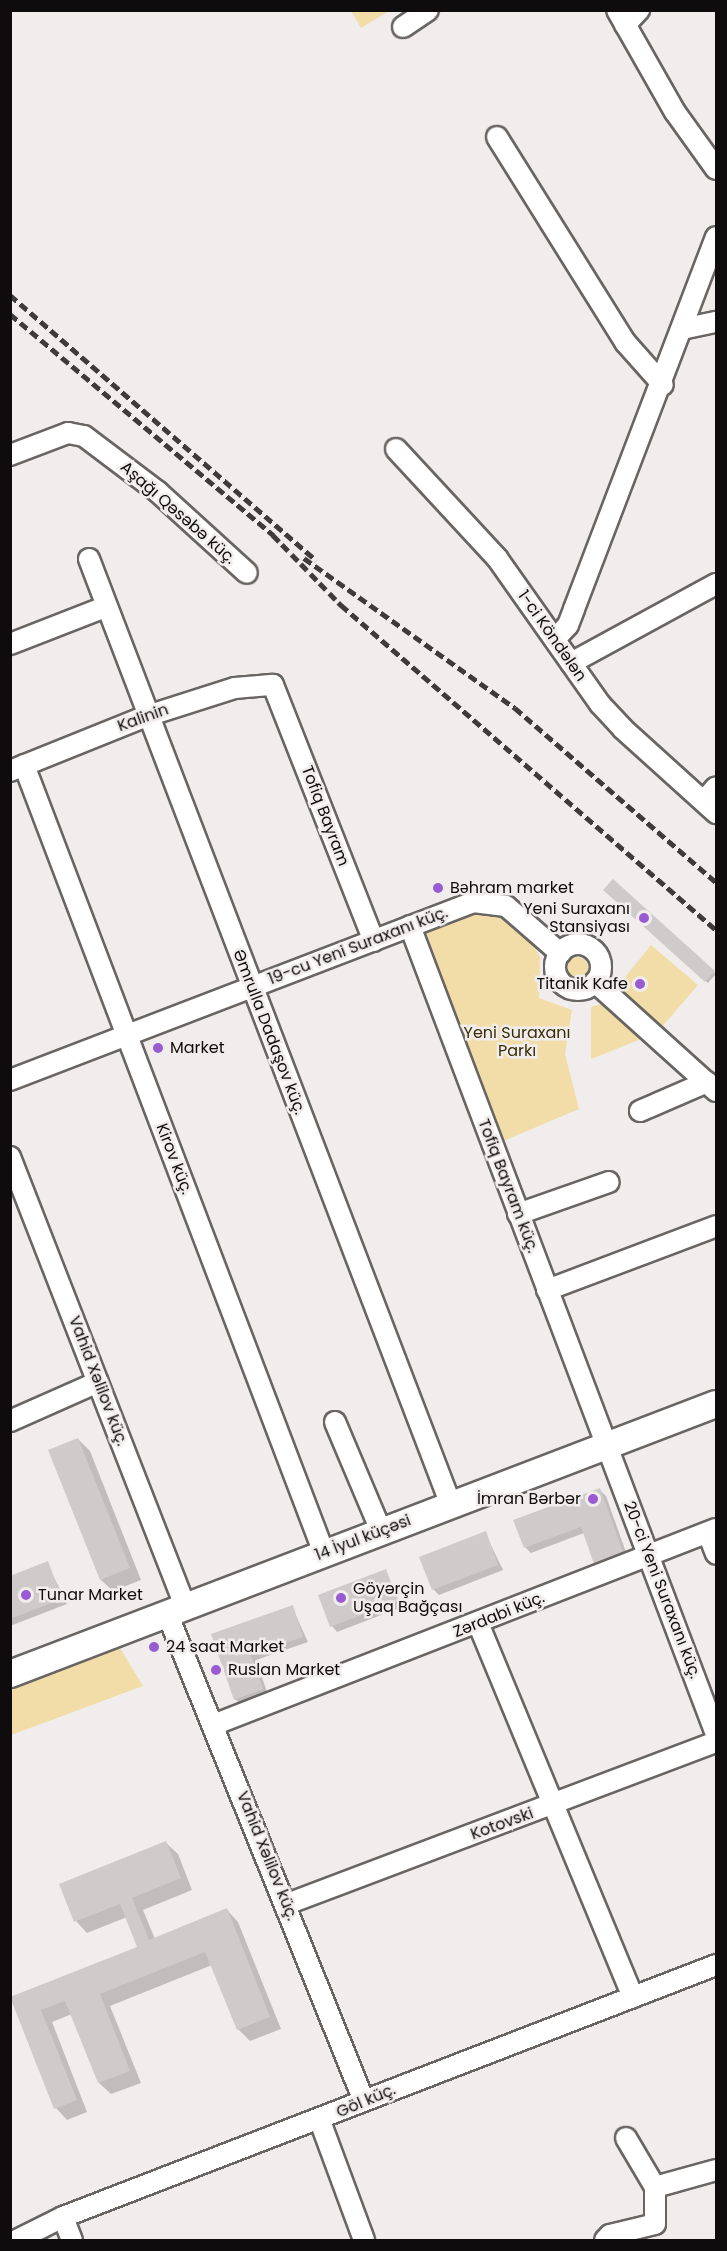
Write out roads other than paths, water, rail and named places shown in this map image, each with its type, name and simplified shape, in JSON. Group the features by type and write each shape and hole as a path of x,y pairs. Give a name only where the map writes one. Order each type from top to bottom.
{"street":[{"path":"403,27 428,10"},
{"path":"639,10 621,18 675,112 717,169"},
{"path":"497,137 625,342 663,385"},
{"path":"555,639 568,625 605,522 663,385 717,237"},
{"path":"682,329 717,322"},
{"name":"Aşağı Qəsəbə küç.","path":"10,455 68,433 84,436 158,492 247,573"},
{"name":"1-ci Köndələn","path":"396,449 497,558 571,663 622,729 712,800"},
{"name":"Əmrulla Dadaşov küç.","path":"89,559 105,607 451,1505"},
{"path":"571,663 717,584"},
{"path":"10,644 105,607"},
{"name":"Kalinin","path":"17,768 147,716 244,686 267,683 277,691"},
{"name":"Tofiq Bayram","path":"277,691 374,941"},
{"name":"Kirov küç.","path":"17,768 128,1036 324,1553"},
{"name":"19-cu Yeni Suraxanı küç.","path":"10,1080 473,902 495,902 525,920 560,953"},
{"name":"Tofiq Bayram küç.","path":"410,926 606,1446"},
{"path":"576,944 592,949 600,965 595,982 580,990 563,985 555,970 560,953 576,944"},
{"path":"595,982 621,1009 712,1087"},
{"path":"640,1111 712,1087"},
{"name":"Vahid Xəlilov küç.","path":"10,1157 98,1382 213,1725 287,1904 364,2101"},
{"path":"518,1214 609,1182"},
{"path":"547,1290 717,1226"},
{"path":"10,1421 98,1382"},
{"name":"14 İyul küçəsi","path":"10,1674 717,1404"},
{"path":"335,1422 381,1531"},
{"name":"20-ci Yeni Suraxanı küç.","path":"606,1446 717,1734"},
{"path":"712,1531 717,1554"},
{"name":"Zərdabi küç.","path":"213,1725 712,1531"},
{"path":"478,1623 633,1997"},
{"name":"Kotovski","path":"287,1904 717,1742"},
{"name":"Göl küç.","path":"17,2241 63,2217 320,2121 364,2101 717,1965"},
{"path":"320,2121 364,2241"},
{"path":"605,2241 610,2235 656,2232 656,2187 626,2138"},
{"path":"656,2187 717,2170"},
{"path":"63,2217 72,2241"}],"railway":[{"path":"10,295 316,560"},
{"path":"10,314 273,535 341,605 716,930"},
{"path":"304,558 515,708 716,882"}],"place":[{"name":"Bәhram market","path":"438,888"},
{"name":"Yeni Suraxanı Stansiyası","path":"644,918"},
{"name":"Titanik Kafe","path":"640,984"},
{"name":"Market","path":"158,1048"},
{"name":"İmran Bərbər","path":"593,1499"},
{"name":"Tunar Market","path":"26,1595"},
{"name":"Göyərçin Uşaq Bağçası","path":"341,1598"},
{"name":"24 saat Market","path":"154,1647"},
{"name":"Ruslan Market","path":"216,1670"}],"park label":[{"name":"Yeni Suraxanı Parkı","path":"517,1042"}]}
